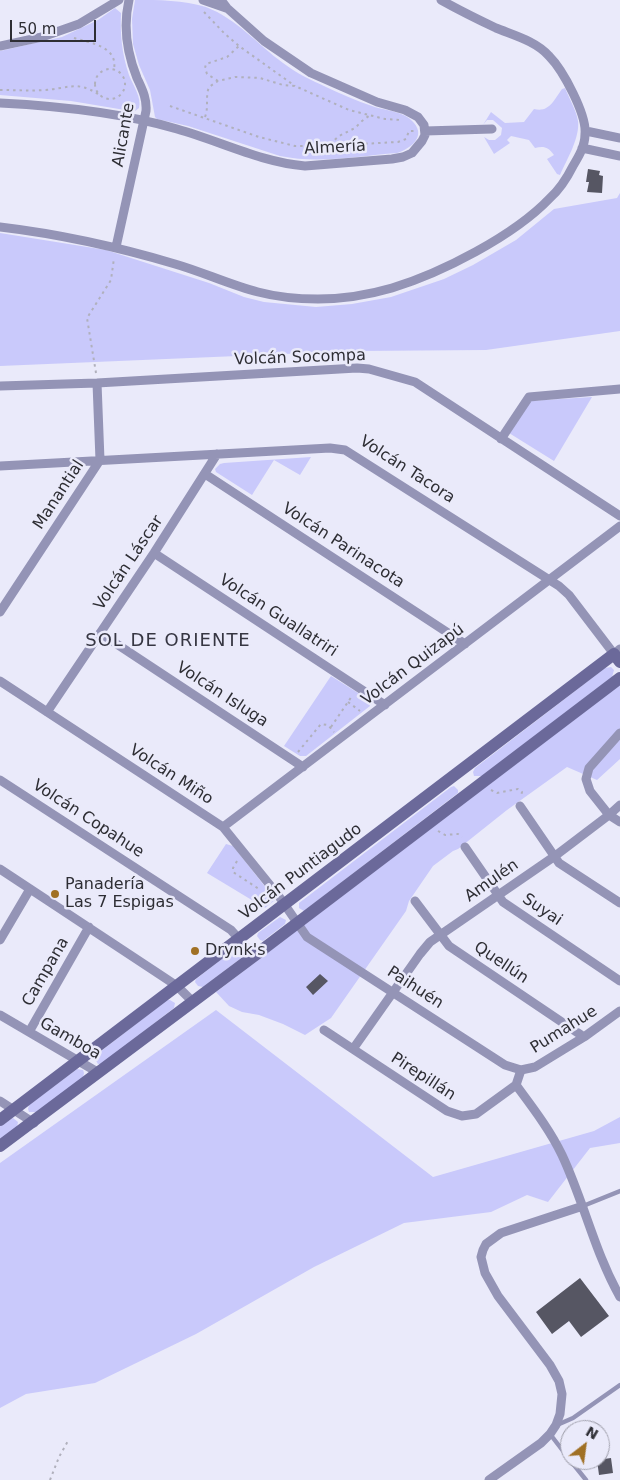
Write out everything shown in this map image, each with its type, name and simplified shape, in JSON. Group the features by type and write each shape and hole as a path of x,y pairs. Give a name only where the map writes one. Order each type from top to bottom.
{"main road":[{"name":"Volcán Puntiagudo","path":"0,1120 459,773 618,656"},
{"path":"0,1146 34,1123 620,678"},
{"path":"459,773 472,791"}],"street":[{"path":"0,46 62,31 79,24 119,0"},
{"name":"Alicante","path":"116,247 145,122 147,104 146,96 132,65 127,40 126,15 129,0"},
{"path":"0,227 116,247 178,265 256,292 277,296 319,299 357,296 376,292 438,270 477,250 516,226 540,208 558,190 568,176 582,148 586,133 584,122 567,80 556,63 544,51 441,0"},
{"path":"202,4 224,4 264,41 311,74 376,102 414,114 421,120 425,131 492,129"},
{"name":"Almería","path":"0,103 52,106 106,114 179,129 280,162 305,166 403,157 418,147 425,131"},
{"path":"586,133 620,138"},
{"path":"582,148 620,156"},
{"name":"Volcán Socompa","path":"0,386 97,383 357,368 368,369 415,382 620,516"},
{"name":"Manantial","path":"0,612 100,460 97,383"},
{"path":"501,439 529,397 620,388"},
{"name":"Volcán Tacora","path":"0,466 330,448 345,450 560,586 618,656"},
{"name":"Volcán Láscar","path":"47,712 154,553 217,454"},
{"name":"Volcán Parinacota","path":"205,474 465,644"},
{"name":"Volcán Quizapú","path":"223,827 620,526"},
{"name":"Volcán Guallatriri","path":"154,553 385,705"},
{"name":"Volcán Isluga","path":"100,633 303,767"},
{"name":"Volcán Miño","path":"0,681 223,827 285,905 297,924"},
{"path":"620,733 589,768 586,779 590,791 610,815 620,822"},
{"name":"Volcán Copahue","path":"0,780 231,930 254,956"},
{"name":"Amulén","path":"393,992 430,942 555,856 610,815 620,805"},
{"path":"520,806 559,862 620,904"},
{"name":"Suyai","path":"465,847 502,902 620,981"},
{"path":"0,869 177,986 193,1002"},
{"path":"0,940 30,889"},
{"name":"Quellún","path":"415,901 449,946 584,1037"},
{"name":"Paihuén","path":"297,924 312,941 505,1065 521,1070"},
{"name":"Campana","path":"29,1032 89,927"},
{"path":"353,1049 393,992"},
{"name":"Pumahue","path":"521,1070 534,1067 584,1037 620,1012"},
{"name":"Gamboa","path":"0,1016 99,1073"},
{"name":"Pirepillán","path":"324,1030 447,1111 462,1116 476,1114 516,1085"},
{"path":"521,1070 516,1085 537,1113 562,1156 583,1206 602,1260 620,1297"},
{"path":"0,1101 34,1123"},
{"path":"489,1480 541,1443 550,1434 556,1426 562,1400 559,1381 550,1365 489,1282 481,1257 486,1244 501,1233 583,1206"}],"lane":[{"path":"583,1206 620,1191"},
{"path":"556,1426 573,1418 620,1385"},
{"path":"550,1434 560,1447"},
{"path":"578,1470 586,1480"}],"path":[{"path":"202,4 224,33 295,86 349,110 385,119 403,121"},
{"path":"62,31 72,37 105,48 112,55 114,69"},
{"path":"218,82 207,74 206,64 227,57 239,46"},
{"path":"0,90 44,90 76,85 84,86 104,98 111,99 118,97 124,91 124,80 120,73 114,69 106,69 97,76 94,87 98,94"},
{"path":"205,117 207,111 207,90 212,84 242,76 295,86"},
{"path":"170,106 295,146 398,142 406,139 409,129 425,131"},
{"path":"328,146 339,136 355,128 364,118 371,115"},
{"path":"97,383 87,318 111,280 116,247"},
{"path":"330,727 358,687"},
{"path":"348,702 368,717"},
{"path":"292,759 321,724 325,723 340,739"},
{"path":"491,790 497,792 521,790 520,806"},
{"path":"437,831 445,835 462,835 465,847"},
{"path":"243,852 232,868 233,872 266,893"},
{"path":"50,1480 68,1441"}],"shaded area":[{"path":"135,0 189,3 217,12 237,25 273,56 293,70 361,102 406,116 417,128 417,138 407,149 397,153 338,159 294,158 280,156 188,126 157,119 150,90 139,65 133,44 132,19"},
{"path":"115,8 121,13 123,52 129,75 138,96 139,108 131,111 71,101 0,95 0,51 62,37 98,20"},
{"path":"565,88 576,113 578,128 572,148 560,175 557,174 547,159 554,155 552,152 546,148 535,148 529,140 511,136 507,140 510,143 494,154 484,137 489,140 495,140 501,135 502,128 493,120 487,120 483,125 491,112 505,123 524,122 534,109 539,110 547,107"},
{"path":"620,193 620,331 486,350 356,351 0,366 0,233 106,250 209,283 244,297 264,302 316,307 352,304 391,297 444,279 473,265 516,240 554,209 617,198"},
{"path":"592,397 554,461 509,433 529,401"},
{"path":"311,457 300,475 274,460 252,495 216,472 215,469 224,463"},
{"path":"611,667 614,670 612,677 482,776 474,776 475,768 605,668"},
{"path":"331,676 366,698 370,706 306,756 300,756 284,746"},
{"path":"620,685 620,759 597,780 567,767 433,866 409,901 406,911 331,1018 305,1035 283,1024 259,1015 242,1012 229,1006 216,992"},
{"path":"454,786 458,793 304,911 299,908 299,903"},
{"path":"226,844 233,846 274,898 275,900 265,908 207,873"},
{"path":"280,917 286,920 285,924 263,941 260,940 257,936 258,933"},
{"path":"237,947 241,947 245,951 244,956 203,987 198,986 195,982 196,979"},
{"path":"167,1000 175,1003 174,1008 103,1063 98,1064 95,1059 96,1055"},
{"path":"216,1010 433,1177 594,1131 620,1117 620,1143 590,1148 548,1202 527,1195 491,1212 404,1223 314,1267 196,1334 95,1383 26,1394 0,1408 0,1163"},
{"path":"77,1069 83,1070 83,1078 36,1112 29,1112 29,1105"},
{"path":"13,1118 18,1122 17,1127 0,1139 0,1126"}],"building":[{"path":"588,169 600,171 599,175 603,176 602,193 587,192 589,182 586,182"},
{"path":"320,974 328,981 313,995 306,987"},
{"path":"580,1278 609,1316 581,1337 569,1321 552,1334 536,1312"},
{"path":"610,1458 613,1473 599,1475 598,1470 610,1470"}],"place":[{"name":"Panadería Las 7 Espigas","path":"55,894"},
{"name":"Drynk's","path":"195,951"}],"district":[{"name":"SOL DE ORIENTE","path":"168,641"}]}
